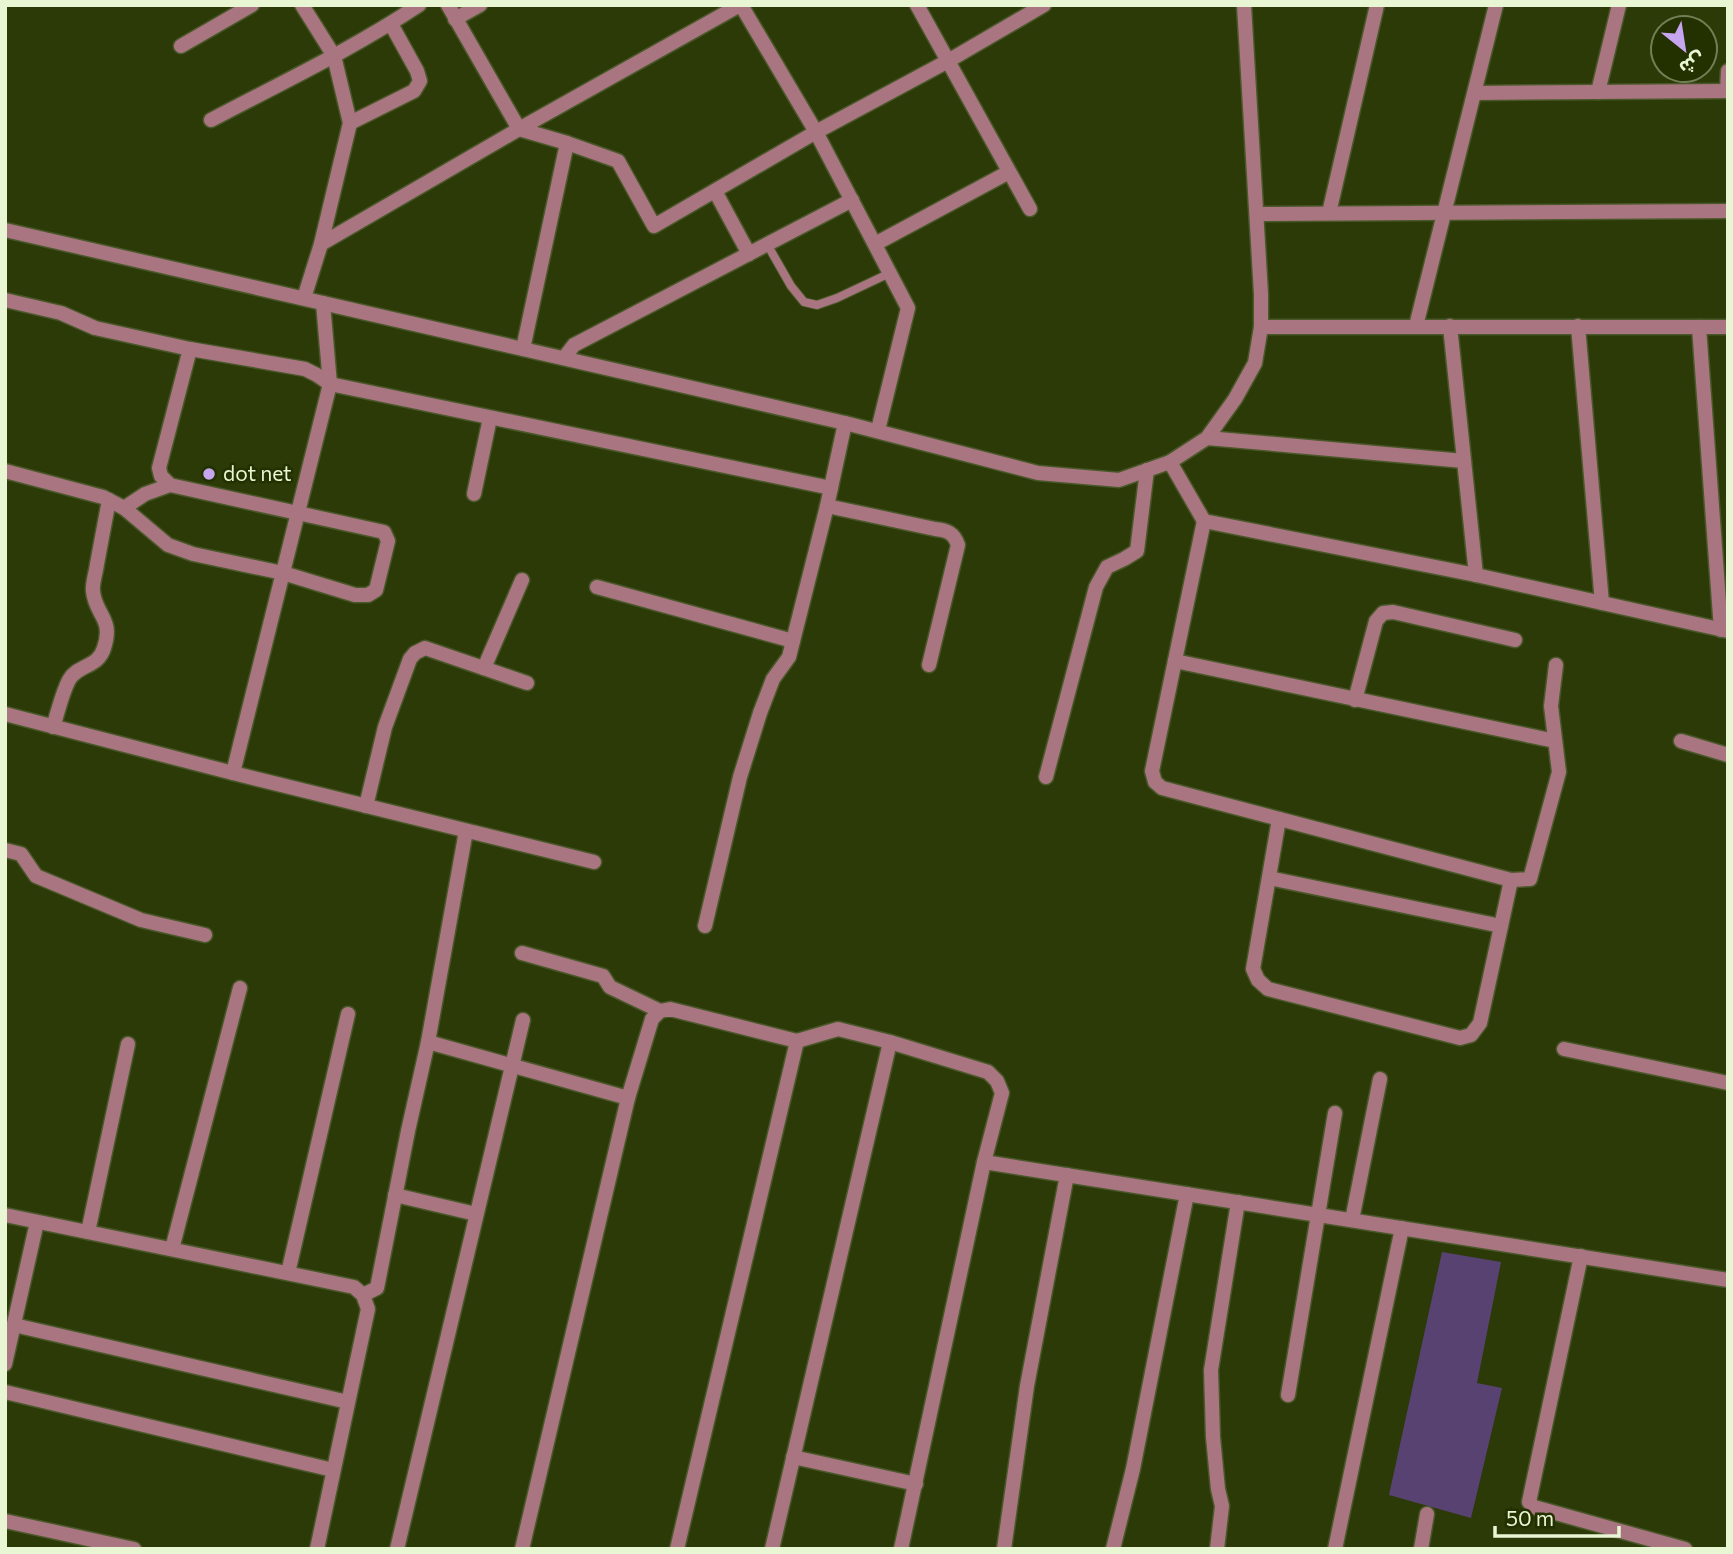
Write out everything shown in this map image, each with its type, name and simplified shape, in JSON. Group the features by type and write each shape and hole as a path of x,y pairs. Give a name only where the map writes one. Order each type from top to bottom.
{"street":[{"path":"181,46 252,5"},
{"path":"302,5 334,55 350,123 321,244 304,298"},
{"path":"211,120 334,55 419,5"},
{"path":"480,5 452,12 519,129 618,161 654,226 1044,5"},
{"path":"321,244 740,5 816,132 908,308 878,430"},
{"path":"917,5 1030,209"},
{"path":"5,230 878,430 1038,473 1119,480 1170,462 1207,438 1235,400 1255,363 1261,327 1261,294 1244,5"},
{"path":"1329,213 1377,5"},
{"path":"1416,326 1496,5"},
{"path":"1598,92 1619,5"},
{"path":"350,123 414,90 420,81 391,23"},
{"path":"1475,93 1727,91 1728,71"},
{"path":"523,349 567,143"},
{"path":"875,244 1009,172"},
{"path":"715,191 749,254"},
{"path":"564,358 574,345 852,200"},
{"path":"1257,214 1728,211"},
{"path":"5,300 61,313 95,328 190,349 305,369 330,384 831,488"},
{"path":"233,773 330,384 323,303"},
{"path":"1450,326 1476,575"},
{"path":"1578,326 1602,603"},
{"path":"1261,327 1728,327"},
{"path":"1204,521 1476,575 1725,631 1699,327"},
{"path":"170,485 161,476 159,468 190,349"},
{"path":"474,494 490,418"},
{"path":"705,926 740,777 774,679 789,657 845,423"},
{"path":"1207,438 1464,461"},
{"path":"1170,462 1204,521 1152,771 1155,782 1162,788 1511,880 1530,879 1559,772 1551,706 1556,665"},
{"path":"1046,777 1096,587 1107,567 1137,551 1147,470"},
{"path":"5,471 103,497 124,509 168,545 193,554 283,573 355,595 368,595 376,590 388,541 384,532 170,485 145,494 124,509"},
{"path":"53,727 69,680 77,671 98,659 107,636 105,619 92,590 109,500"},
{"path":"827,506 947,530 956,537 958,545 929,664"},
{"path":"484,668 522,580"},
{"path":"597,587 793,641"},
{"path":"1355,700 1376,621 1383,613 1393,612 1515,640"},
{"path":"366,806 385,727 410,659 415,653 425,648 527,683"},
{"path":"1175,661 1555,741"},
{"path":"5,714 594,862"},
{"path":"1681,741 1728,755"},
{"path":"1279,819 1253,969 1258,980 1268,989 1460,1038 1471,1035 1480,1023 1511,880"},
{"path":"363,1295 377,1288 428,1042 466,831"},
{"path":"5,850 21,854 36,876 141,920 205,935"},
{"path":"1269,878 1501,926"},
{"path":"522,953 603,976 610,987 660,1011"},
{"path":"172,1250 240,988"},
{"path":"522,1549 628,1098 652,1019 660,1011 670,1009 797,1041 838,1029 988,1072 997,1081 1002,1093 984,1162 901,1549"},
{"path":"288,1273 348,1014"},
{"path":"397,1549 523,1020"},
{"path":"677,1549 797,1041"},
{"path":"428,1042 628,1098"},
{"path":"772,1549 890,1042"},
{"path":"88,1232 128,1044"},
{"path":"1564,1049 1728,1083"},
{"path":"1352,1220 1380,1079"},
{"path":"1288,1395 1335,1113"},
{"path":"984,1162 1728,1279"},
{"path":"1003,1549 1027,1386 1067,1175"},
{"path":"1114,1549 1133,1469 1187,1194"},
{"path":"395,1195 476,1214"},
{"path":"1217,1549 1222,1506 1213,1437 1211,1370 1238,1202"},
{"path":"5,1215 354,1287 363,1295 368,1309 317,1549"},
{"path":"5,1364 37,1222"},
{"path":"1335,1549 1402,1228"},
{"path":"1581,1256 1529,1502 1534,1507 1685,1549"},
{"path":"14,1325 348,1402"},
{"path":"5,1392 333,1470"},
{"path":"793,1457 916,1484"},
{"path":"1421,1549 1427,1514"},
{"path":"5,1521 134,1549"}],"lane":[{"path":"767,244 791,286 804,302 817,305 890,273"}],"shaded area":[{"path":"1442,1252 1501,1262 1477,1383 1502,1388 1471,1518 1389,1495"}],"place":[{"name":"dot net","path":"209,474"}]}
